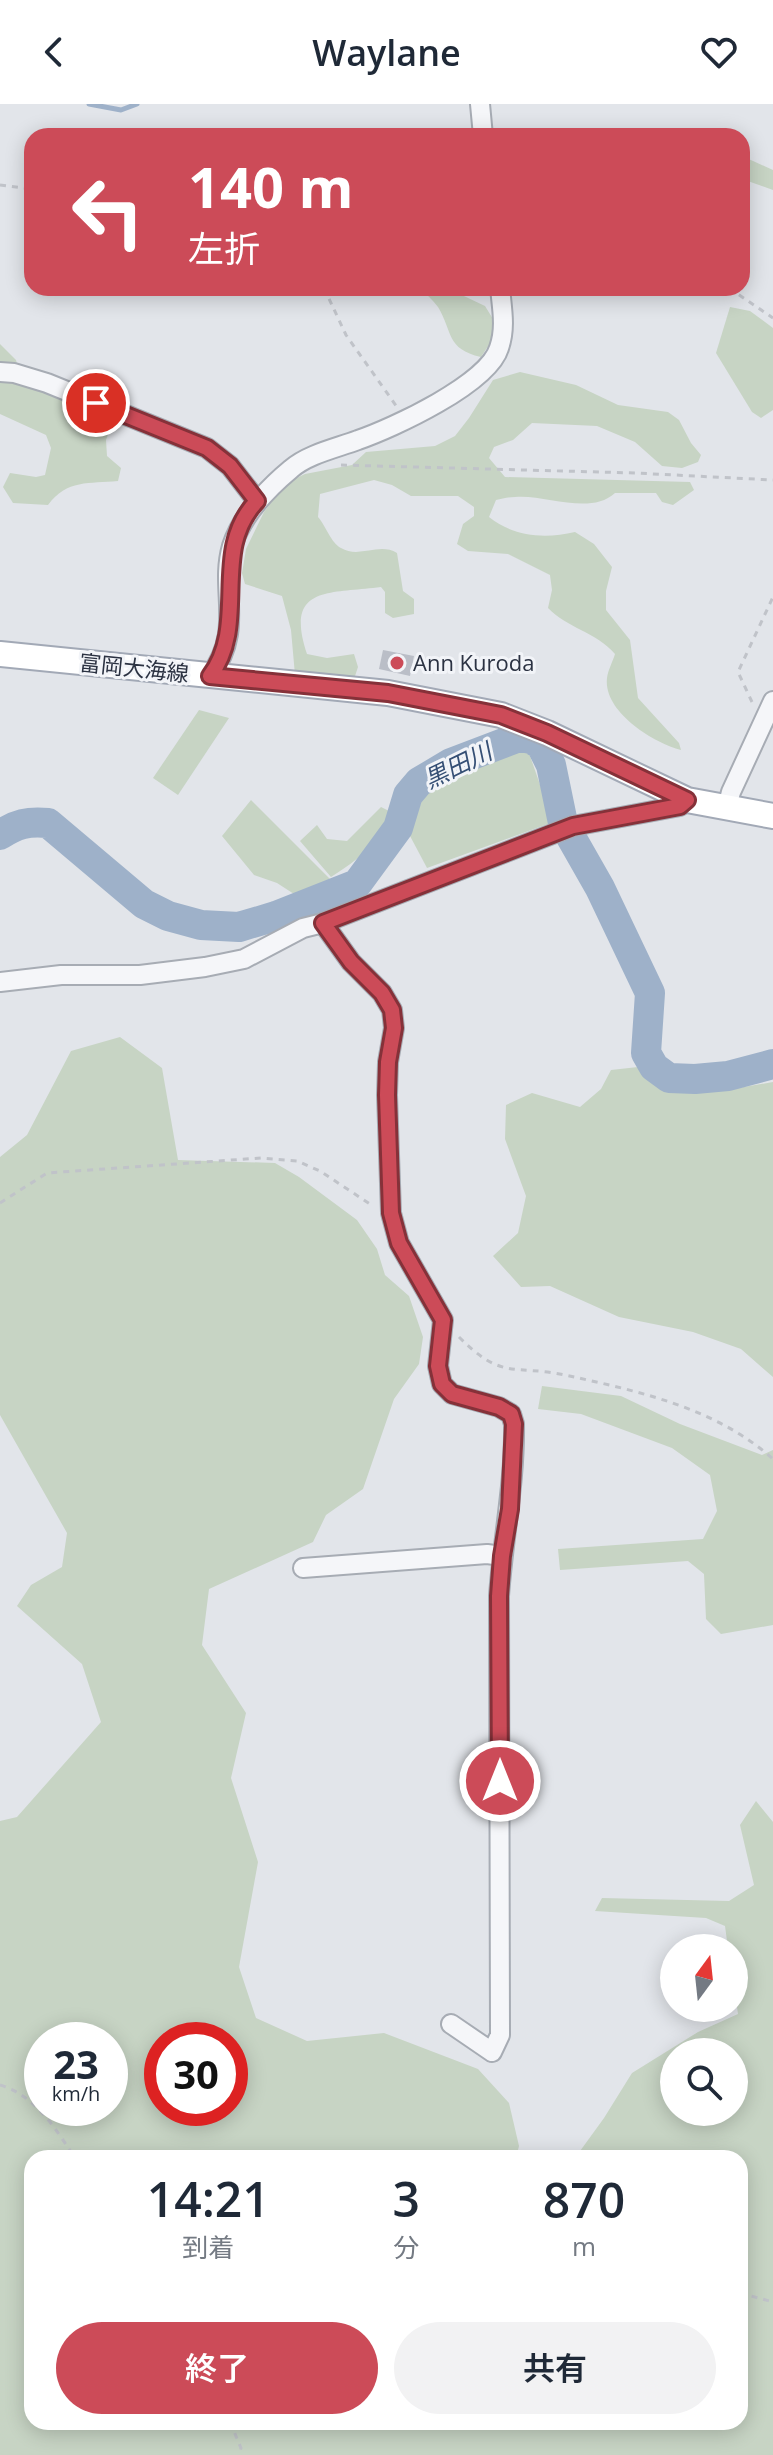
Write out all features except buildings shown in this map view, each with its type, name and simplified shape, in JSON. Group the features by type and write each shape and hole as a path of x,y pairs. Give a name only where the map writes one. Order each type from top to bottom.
{"main road":[{"name":"富岡大海線","path":"0,654 388,693 501,715 547,733 687,800 773,816"}],"street":[{"path":"480,104 482,128"},
{"path":"210,676 220,662 231,622 232,546 257,501 295,465 406,420 463,387 487,367 499,352 504,326 501,296"},
{"path":"0,372 47,383 207,448 230,466 257,501"},
{"path":"727,807 773,701"},
{"path":"0,982 61,975 140,975 244,959 303,928 566,829 680,806 687,800"},
{"path":"323,923 351,962 382,993 392,1010 394,1028 388,1062 387,1095 391,1213 399,1243 443,1320 438,1366 442,1384 452,1394 499,1407 511,1414 514,1424 510,1509 499,1596 500,2035 492,2052 451,2024"},
{"path":"303,1568 487,1554 502,1556"}],"path":[{"path":"0,185 24,188"},
{"path":"328,296 346,335 406,420"},
{"path":"741,296 773,318"},
{"path":"334,465 773,480"},
{"path":"763,724 738,672 773,597"},
{"path":"0,1203 47,1173 261,1158 297,1161 320,1171 382,1211 391,1213"},
{"path":"443,1320 478,1355 493,1365 515,1371 558,1374 664,1399 726,1426 773,1459"},
{"path":"0,2085 12,2088 35,2104 69,2150"},
{"path":"748,2295 773,2302"},
{"path":"233,2430 241,2448 239,2455"}],"green space":[{"path":"750,160 773,170 773,190 750,182"},
{"path":"428,296 464,296 485,306 493,319 492,340 481,357 470,354 456,344 438,307"},
{"path":"730,307 750,311 773,328 773,410 761,418 752,412 716,353"},
{"path":"0,344 16,360 21,379 99,412 111,426 106,440 107,456 121,468 118,481 71,487 48,505 13,503 3,487 10,473 36,477 45,475 51,448 46,435 0,414"},
{"path":"520,372 576,385 618,405 668,412 679,420 701,455 698,462 682,468 662,466 635,442 597,426 532,423 513,440 494,447 489,458 505,477 690,482 694,490 673,505 662,502 656,493 615,493 605,500 580,504 512,497 496,500 489,517 509,529 530,535 575,532 594,544 612,567 606,591 606,610 630,640 638,698 679,743 681,750 645,733 613,703 607,678 615,654 599,640 564,621 548,608 552,590 550,575 508,554 468,551 457,544 463,524 474,516 474,507 458,496 411,496 392,485 374,480 320,494 318,517 334,542 348,551 383,549 397,553 403,591 414,599 414,614 393,618 385,613 385,592 381,587 329,593 307,604 302,615 301,632 307,654 327,658 354,654 358,667 353,682 295,675 291,630 282,596 245,584 242,573 246,549 264,512 286,483 305,474 352,465 366,452 435,446 455,436 493,380"},
{"path":"199,710 229,718 178,795 153,778"},
{"path":"511,749 529,753 553,822 427,868 410,836 424,793 444,778"},
{"path":"251,800 330,879 294,894 277,883 254,875 222,836"},
{"path":"381,807 389,811 374,841 359,857 331,877 300,841 317,825 327,839 347,841"},
{"path":"120,1037 162,1068 178,1160 275,1163 299,1177 357,1220 377,1249 385,1275 409,1296 423,1337 419,1364 394,1399 363,1489 326,1515 313,1542 209,1589 202,1645 246,1713 231,1778 258,1862 239,1967 256,2018 307,2041 384,2033 478,2069 509,2103 519,2146 518,2150 24,2150 24,2430 748,2430 748,2150 581,2150 632,2073 660,2056 660,2126 748,2126 748,2038 688,2038 720,2022 748,2022 748,1934 726,1934 725,1926 706,1918 595,1911 602,1898 729,1901 754,1885 740,1825 756,1801 773,1822 773,2455 0,2455 0,1821 17,1817 101,1722 82,1664 17,1606 31,1585 62,1567 67,1533 0,1415 0,1157 27,1135 71,1051"},
{"path":"638,1067 671,1088 732,1089 773,1082 773,1377 741,1349 693,1332 619,1317 550,1286 521,1287 493,1256 518,1233 526,1196 505,1139 506,1105 532,1093 580,1107 601,1089 611,1070"},
{"path":"542,1386 621,1396 680,1424 762,1455 773,1450 773,1625 721,1634 706,1619 704,1574 688,1561 560,1570 558,1549 703,1539 717,1511 710,1475 672,1448 581,1414 538,1409"}],"waterway":[{"path":"89,104 121,110 137,104"},
{"name":"黒田川","path":"0,835 22,824 48,823 144,904 168,916 201,925 239,927 357,884 398,828 408,795 419,782 451,763 519,737 531,739 541,745 551,765 563,823 600,888 650,993 646,1053 654,1067 669,1078 695,1079 728,1076 773,1064"}],"place":[{"name":"Ann Kuroda","path":"397,663"}],"route":[{"path":"96,403 207,448 230,466 257,501 232,546 231,622 220,662 210,676 388,693 501,715 547,733 687,800 680,806 573,826 323,923 351,962 382,993 392,1010 394,1028 388,1062 387,1095 391,1213 399,1243 443,1320 438,1366 442,1384 452,1394 499,1407 511,1414 514,1424 510,1509 499,1596 500,1781"}]}
